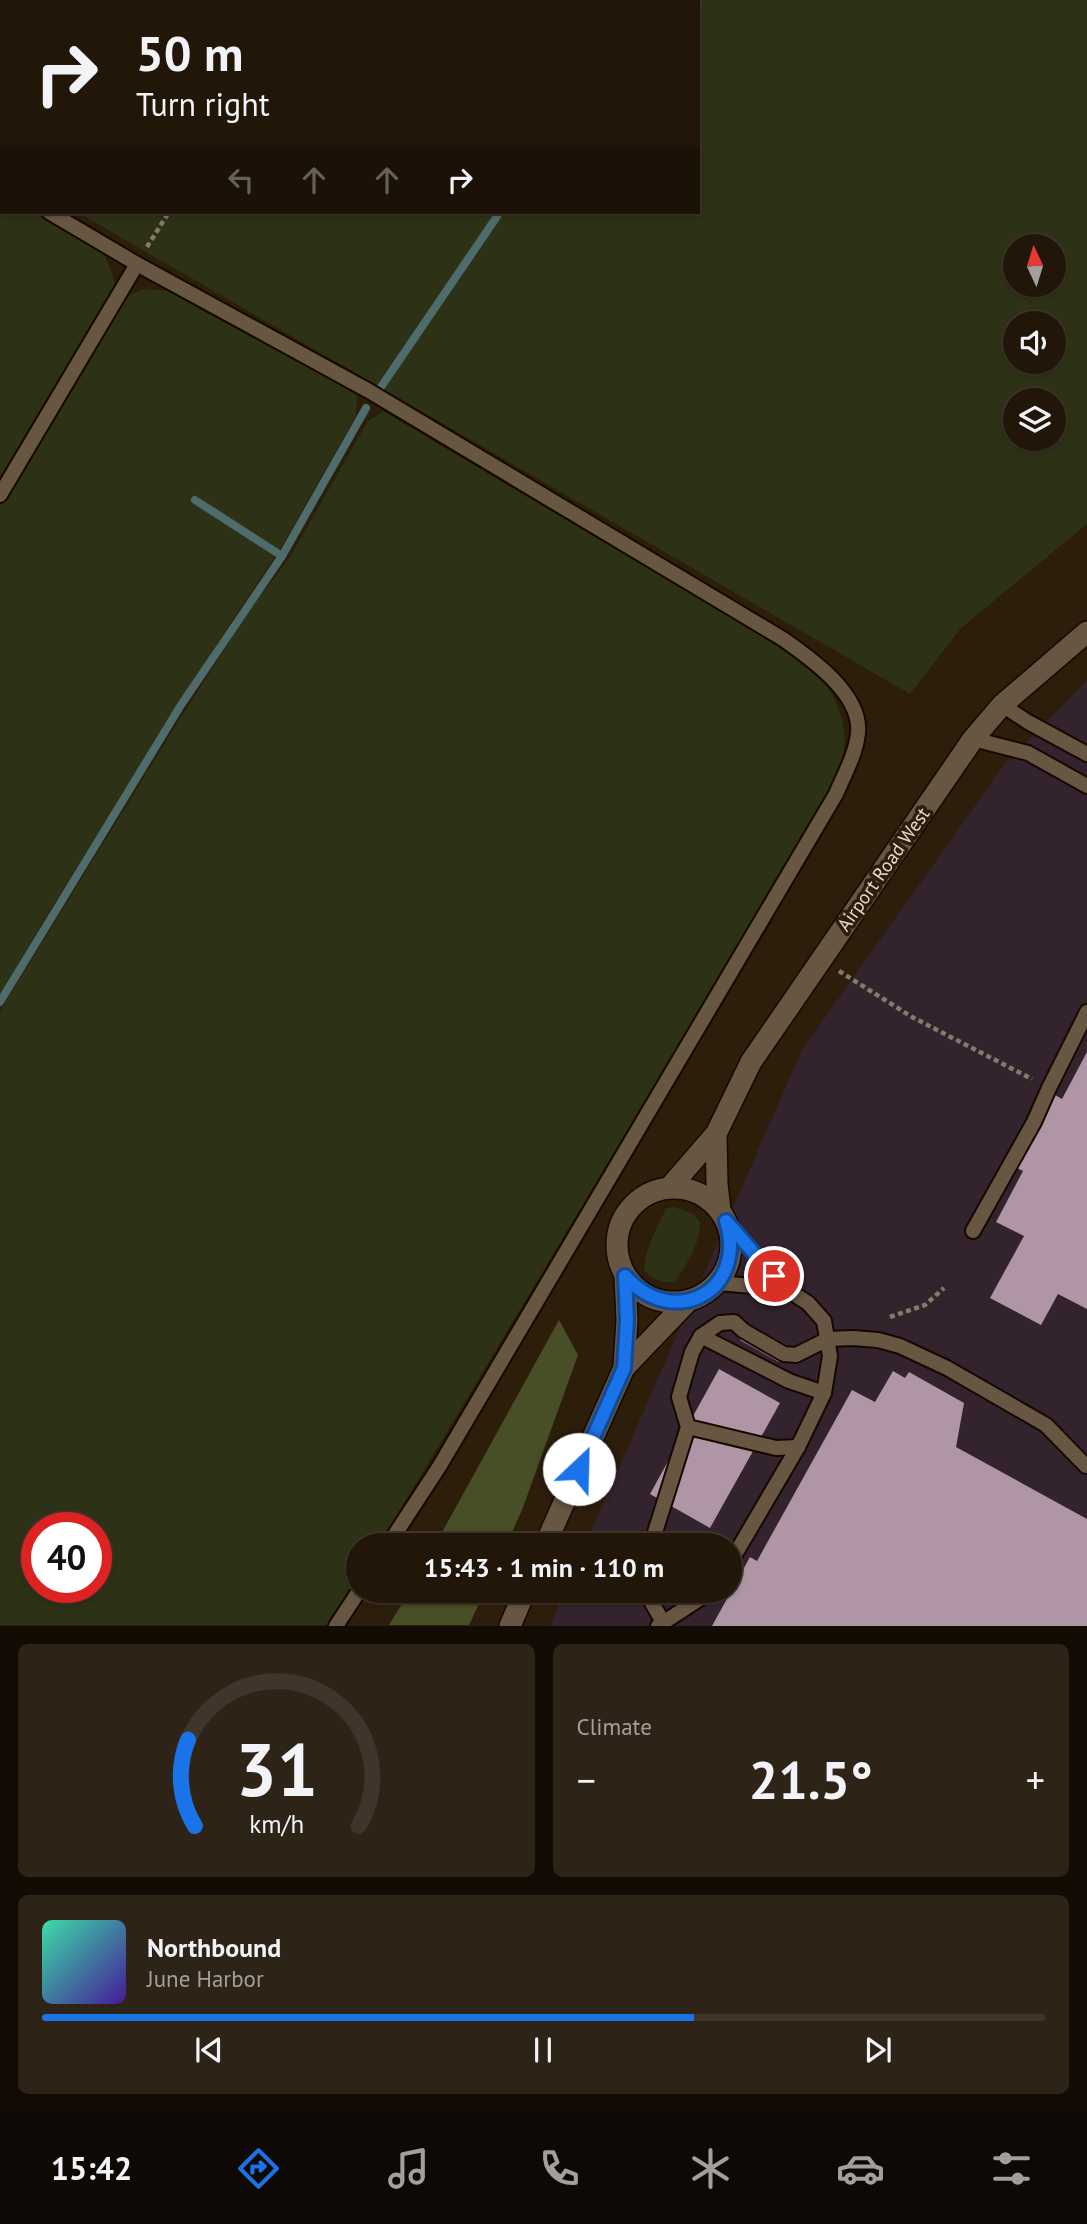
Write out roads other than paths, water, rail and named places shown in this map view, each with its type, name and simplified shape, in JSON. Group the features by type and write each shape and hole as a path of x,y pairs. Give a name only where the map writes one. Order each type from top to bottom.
{"street":[{"name":"Airport Road West","path":"670,1187 716,1134 751,1062 973,739 1002,705 1087,632"},
{"name":"Airport Road West","path":"716,1134 717,1184 723,1216"},
{"path":"670,1187 689,1189 706,1197 723,1216 731,1237 731,1253 718,1283 704,1294 688,1301 652,1299 637,1290 625,1276 617,1258 616,1238 622,1219 634,1203 650,1192 670,1187"},
{"path":"624,1368 627,1320 625,1276"},
{"path":"550,1533 624,1368 688,1301"},
{"path":"510,1626 520,1603"}],"lane":[{"path":"53,214 140,258 369,391 783,639 814,660 840,687 852,705 859,730 855,750 836,794 439,1467 396,1533"},
{"path":"0,495 140,258"},
{"path":"1002,705 1087,754"},
{"path":"973,739 1028,753 1087,786"},
{"path":"973,1231 1034,1122 1087,1012"},
{"path":"723,1216 786,1289 808,1303 824,1321 830,1356 824,1393 798,1447 742,1543"},
{"path":"718,1283 786,1289"},
{"path":"655,1533 688,1427 679,1397 692,1352 701,1336 720,1323 734,1322 744,1331 784,1354 796,1354 828,1339 878,1340 900,1346 947,1368 1046,1425 1086,1466"},
{"path":"701,1336 789,1381 824,1393"},
{"path":"688,1427 776,1448 798,1447"},
{"path":"336,1626 351,1603"},
{"path":"651,1603 661,1624 693,1603"}],"waterway":[{"path":"381,387 499,214"},
{"path":"282,556 366,408"},
{"path":"0,1002 181,705 282,556 195,500"}]}
